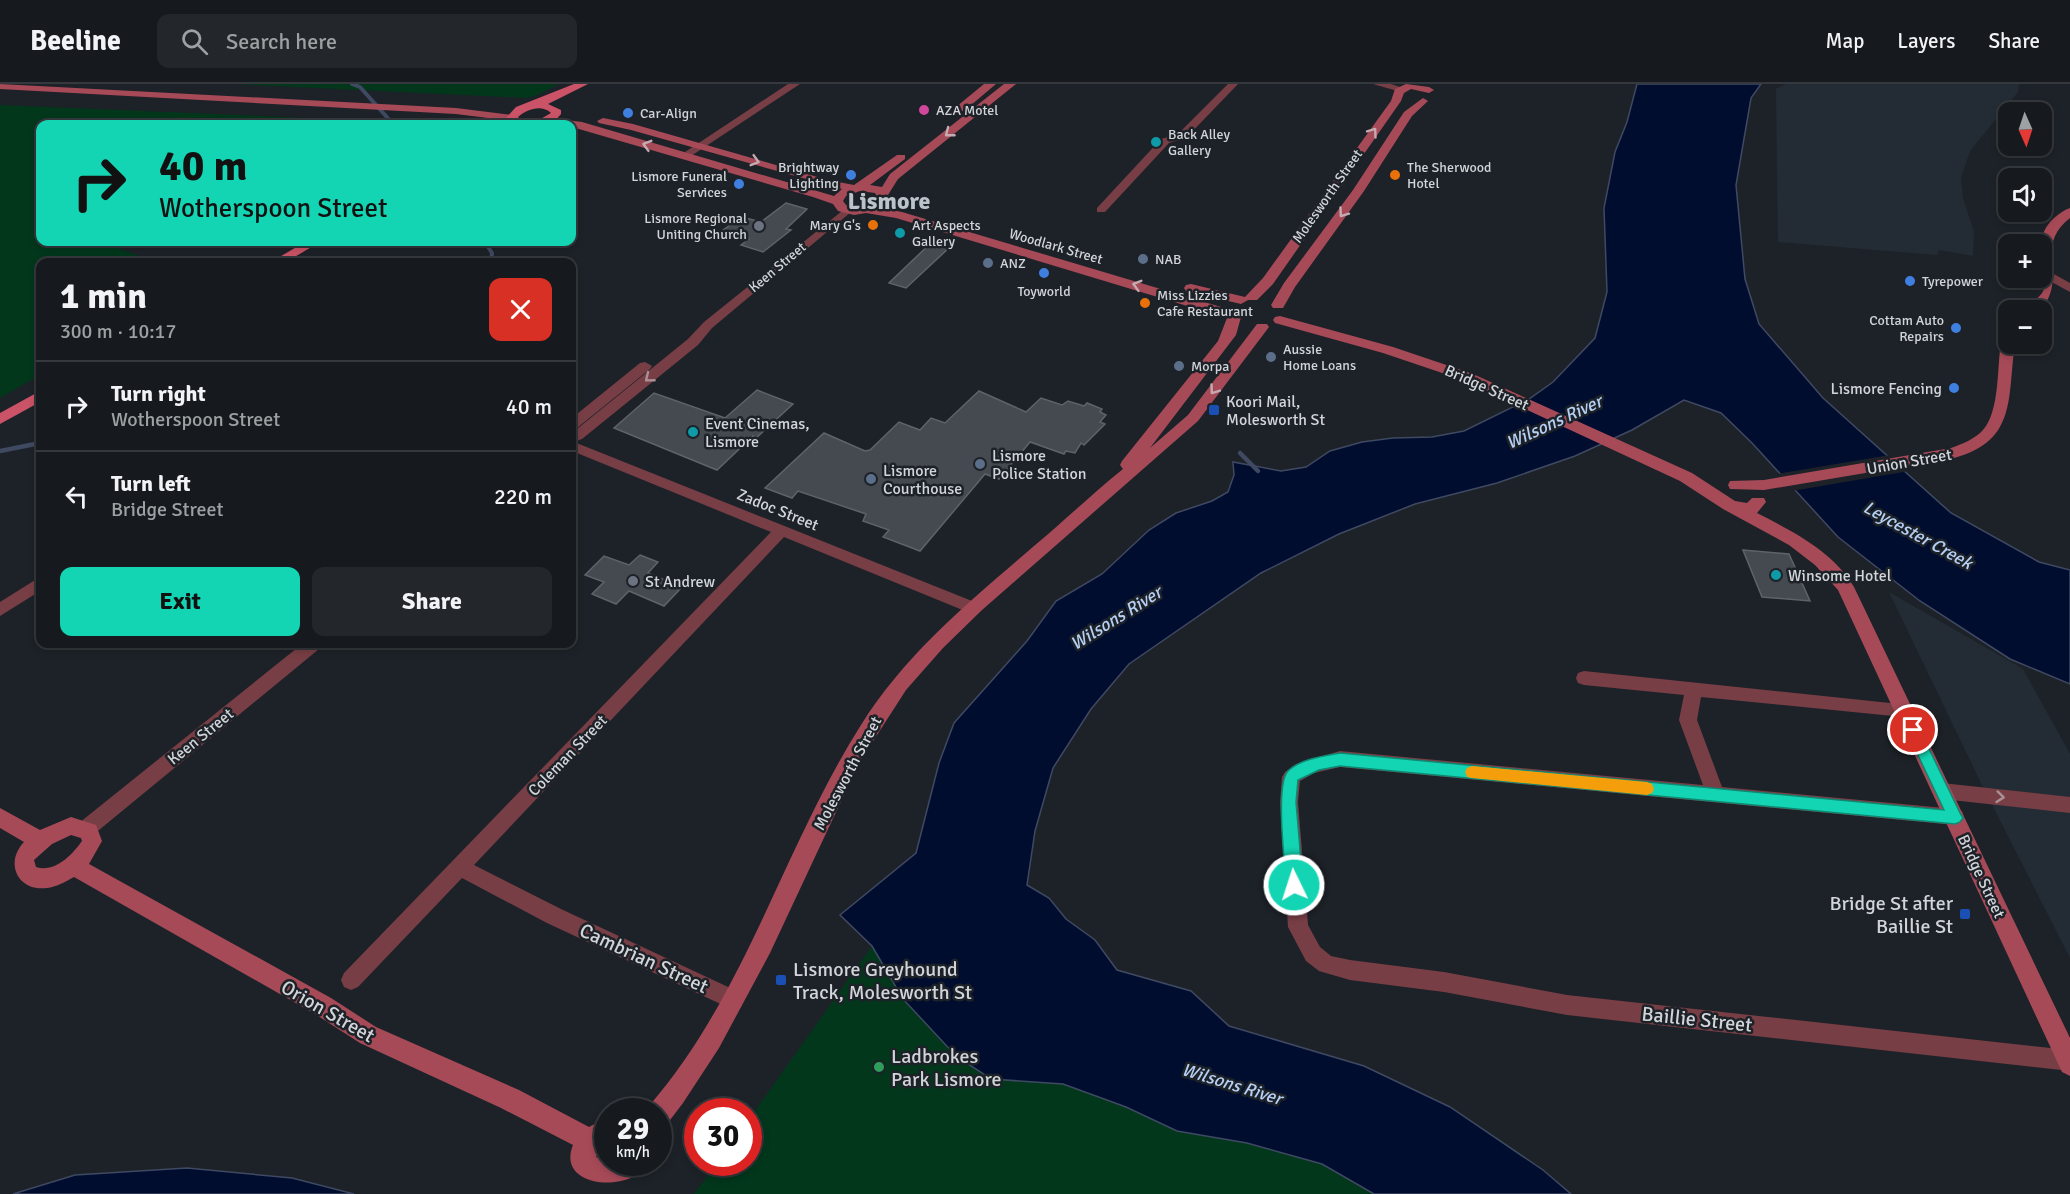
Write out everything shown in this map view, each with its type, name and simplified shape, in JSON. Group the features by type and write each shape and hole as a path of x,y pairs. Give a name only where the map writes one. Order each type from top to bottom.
{"main road":[{"path":"512,120 514,113 583,84"},
{"path":"548,120 554,117 556,111 596,84"},
{"path":"576,123 842,206 841,194 856,188 902,156 991,84"},
{"path":"869,210 880,205 894,177 1011,84"},
{"path":"0,86 456,111 544,106 556,111 633,127 826,183 856,188"},
{"path":"1402,88 1407,99 1427,92"},
{"name":"Molesworth Street","path":"1110,488 1229,335 1234,316 1232,307 1268,281 1392,106 1402,88"},
{"name":"Molesworth Street","path":"1278,305 1289,286 1358,191 1411,110 1427,92"},
{"path":"456,111 502,120"},
{"name":"Woodlark Street","path":"856,188 873,188 884,196 1169,282 1246,298 1266,299 1278,305"},
{"name":"Woodlark Street","path":"842,206 909,218 1234,316 1246,325 1262,327"},
{"path":"2049,234 2058,222 2070,212"},
{"path":"284,258 307,246"},
{"path":"1262,327 1280,320 1283,312 1278,305"},
{"name":"Bridge Street","path":"1280,320 1416,358 1468,377 1686,477 1728,489 1748,489 1760,495 1797,541"},
{"name":"Molesworth Street","path":"672,1098 686,1080 734,1000 776,918 842,775 882,708 926,652 971,607 1058,535 1110,488 1164,446 1193,418 1262,327"},
{"name":"Union Street","path":"1735,508 1751,509 1758,506 1760,495 1954,453 1982,441 1994,430 2001,415 2007,354"},
{"path":"0,419 36,398"},
{"name":"Bridge Street","path":"1728,489 1735,508 1797,541 1821,560 1845,587 2069,1063"},
{"path":"0,817 39,840"},
{"path":"71,826 86,829 91,836 90,848 74,866 47,878 29,874 24,867 30,850 39,840 71,826"},
{"name":"Orion Street","path":"74,866 323,1006 368,1035 510,1099 594,1133"},
{"path":"594,1142 583,1158 582,1167 595,1190 615,1184 626,1176"}],"street":[{"path":"684,156 795,84"},
{"path":"1101,210 1165,141 1182,136 1233,84"},
{"path":"1378,84 1402,88"},
{"name":"Keen Street","path":"576,436 693,342 708,325 842,206"},
{"path":"2052,278 2070,288"},
{"name":"Keen Street","path":"576,422 681,338 708,325"},
{"name":"Zadoc Street","path":"576,448 971,607"},
{"name":"Coleman Street","path":"351,980 782,530"},
{"path":"0,610 36,586"},
{"name":"Keen Street","path":"86,829 308,648"},
{"path":"1584,678 1903,710"},
{"path":"1694,689 1688,720 1716,795 1955,818"},
{"name":"Baillie Street","path":"1716,795 1340,759 1318,764 1297,772 1291,777 1288,802 1298,927 1309,949 1326,964 1350,970 1444,982 1567,1005 2069,1063"},
{"path":"1942,791 2070,805"},
{"name":"Cambrian Street","path":"460,867 554,916 734,1000"}],"shaded area":[{"path":"1786,84 2019,84 2018,92 2010,102 1998,102 1998,117 1970,151 1961,178 1963,198 1974,232 1973,256 1939,250 1937,255 1778,242 1776,89"},
{"path":"1889,592 2023,669 2070,754 2070,958 1980,781"}],"green space":[{"path":"235,84 559,84 527,98"},
{"path":"0,105 354,120 36,120 36,246 112,246 145,258 36,258 36,377 0,398"},
{"name":"Ladbrokes Park Lismore","path":"872,946 903,999 991,1079 1063,1084 1126,1107 1177,1131 1247,1143 1322,1164 1374,1194 694,1194 707,1176 762,1176 762,1101"}],"water":[{"path":"1637,84 1761,84 1751,98 1736,185 1745,279 1759,324 1823,398 1951,513 2039,562 2070,570 2070,684 2010,659 1920,601 1838,537 1752,443 1721,413 1684,400 1632,430 1575,456 1497,483 1415,504 1339,534 1261,573 1129,664 1091,709 1053,768 1035,831 1027,885 1049,898 1066,919 1095,940 1117,970 1191,991 1229,1026 1364,1066 1450,1107 1543,1170 1571,1194 1374,1194 1322,1164 1247,1143 1177,1131 1126,1107 1063,1084 991,1079 956,1056 903,999 872,946 840,915 916,853 939,763 954,723 1027,641 1056,601 1102,574 1149,530 1176,513 1212,501 1228,492 1234,475 1233,462 1281,471 1306,467 1330,451 1362,442 1432,437 1464,431 1529,399 1553,382 1595,338 1607,292 1604,208 1615,152 1627,122"},
{"path":"187,1168 292,1178 354,1194 13,1194 75,1175"}],"pier":[{"path":"1890,455 1909,471 1792,491 1776,474"}],"building":[{"name":"Lismore Regional Uniting Church","path":"786,203 807,209 786,229 791,230 763,252 741,245 749,239 723,230 742,217 761,222"},
{"path":"935,239 952,245 906,288 889,283"},
{"name":"Event Cinemas, Lismore","path":"757,390 793,404 756,438 753,436 717,470 614,428 654,393 725,418"},
{"path":"979,391 1026,412 1041,398 1062,405 1068,401 1084,406 1087,403 1102,409 1100,412 1106,415 1100,422 1105,424 1084,445 1081,443 1075,453 1066,451 1064,454 1030,442 999,479 985,474 920,551 883,537 889,530 863,521 866,514 798,491 792,498 765,488 824,433 865,451 870,450 899,422 920,430 931,418 945,423"},
{"name":"Winsome Hotel","path":"1743,550 1789,554 1810,601 1762,597"},
{"name":"St Andrew","path":"640,555 658,562 648,573 682,587 664,606 629,591 616,604 592,594 604,582 585,575 604,556 629,565"}],"waterway":[{"path":"352,84 360,87 389,120"},
{"path":"488,246 492,253 491,258"},
{"path":"0,451 36,444"},
{"path":"1240,453 1258,471"}],"slow traffic":[{"path":"1472,772 1647,789"}],"place":[{"name":"AZA Motel","path":"924,110"},
{"name":"Car-Align","path":"628,113"},
{"name":"Back Alley Gallery","path":"1156,142"},
{"name":"Brightway Lighting","path":"851,175"},
{"name":"The Sherwood Hotel","path":"1395,175"},
{"name":"Lismore Funeral Services","path":"739,184"},
{"name":"Mary G's","path":"873,225"},
{"name":"Lismore Regional Uniting Church","path":"759,226"},
{"name":"Art Aspects Gallery","path":"900,233"},
{"name":"NAB","path":"1143,259"},
{"name":"ANZ","path":"988,263"},
{"name":"Toyworld","path":"1044,273"},
{"name":"Tyrepower","path":"1910,281"},
{"name":"Miss Lizzies Cafe Restaurant","path":"1145,303"},
{"name":"Cottam Auto Repairs","path":"1956,328"},
{"name":"Aussie Home Loans","path":"1271,357"},
{"name":"Morpa","path":"1179,366"},
{"name":"Lismore Fencing","path":"1954,388"},
{"name":"Koori Mail, Molesworth St","path":"1214,410"},
{"name":"Event Cinemas, Lismore","path":"693,432"},
{"name":"Lismore Police Station","path":"980,464"},
{"name":"Lismore Courthouse","path":"871,479"},
{"name":"Winsome Hotel","path":"1776,575"},
{"name":"St Andrew","path":"633,581"},
{"name":"Bridge St after Baillie St","path":"1965,914"},
{"name":"Lismore Greyhound Track, Molesworth St","path":"781,980"},
{"name":"Ladbrokes Park Lismore","path":"879,1067"}],"district":[{"name":"Lismore","path":"889,201"}],"route":[{"path":"1294,885 1288,802 1291,777 1297,772 1318,764 1340,759 1955,818 1913,730"}],"water label":[{"name":"Wilsons River","path":"1554,422"},
{"name":"Leycester Creek","path":"1918,535"},
{"name":"Wilsons River","path":"1116,618"},
{"name":"Wilsons River","path":"1232,1084"}]}
